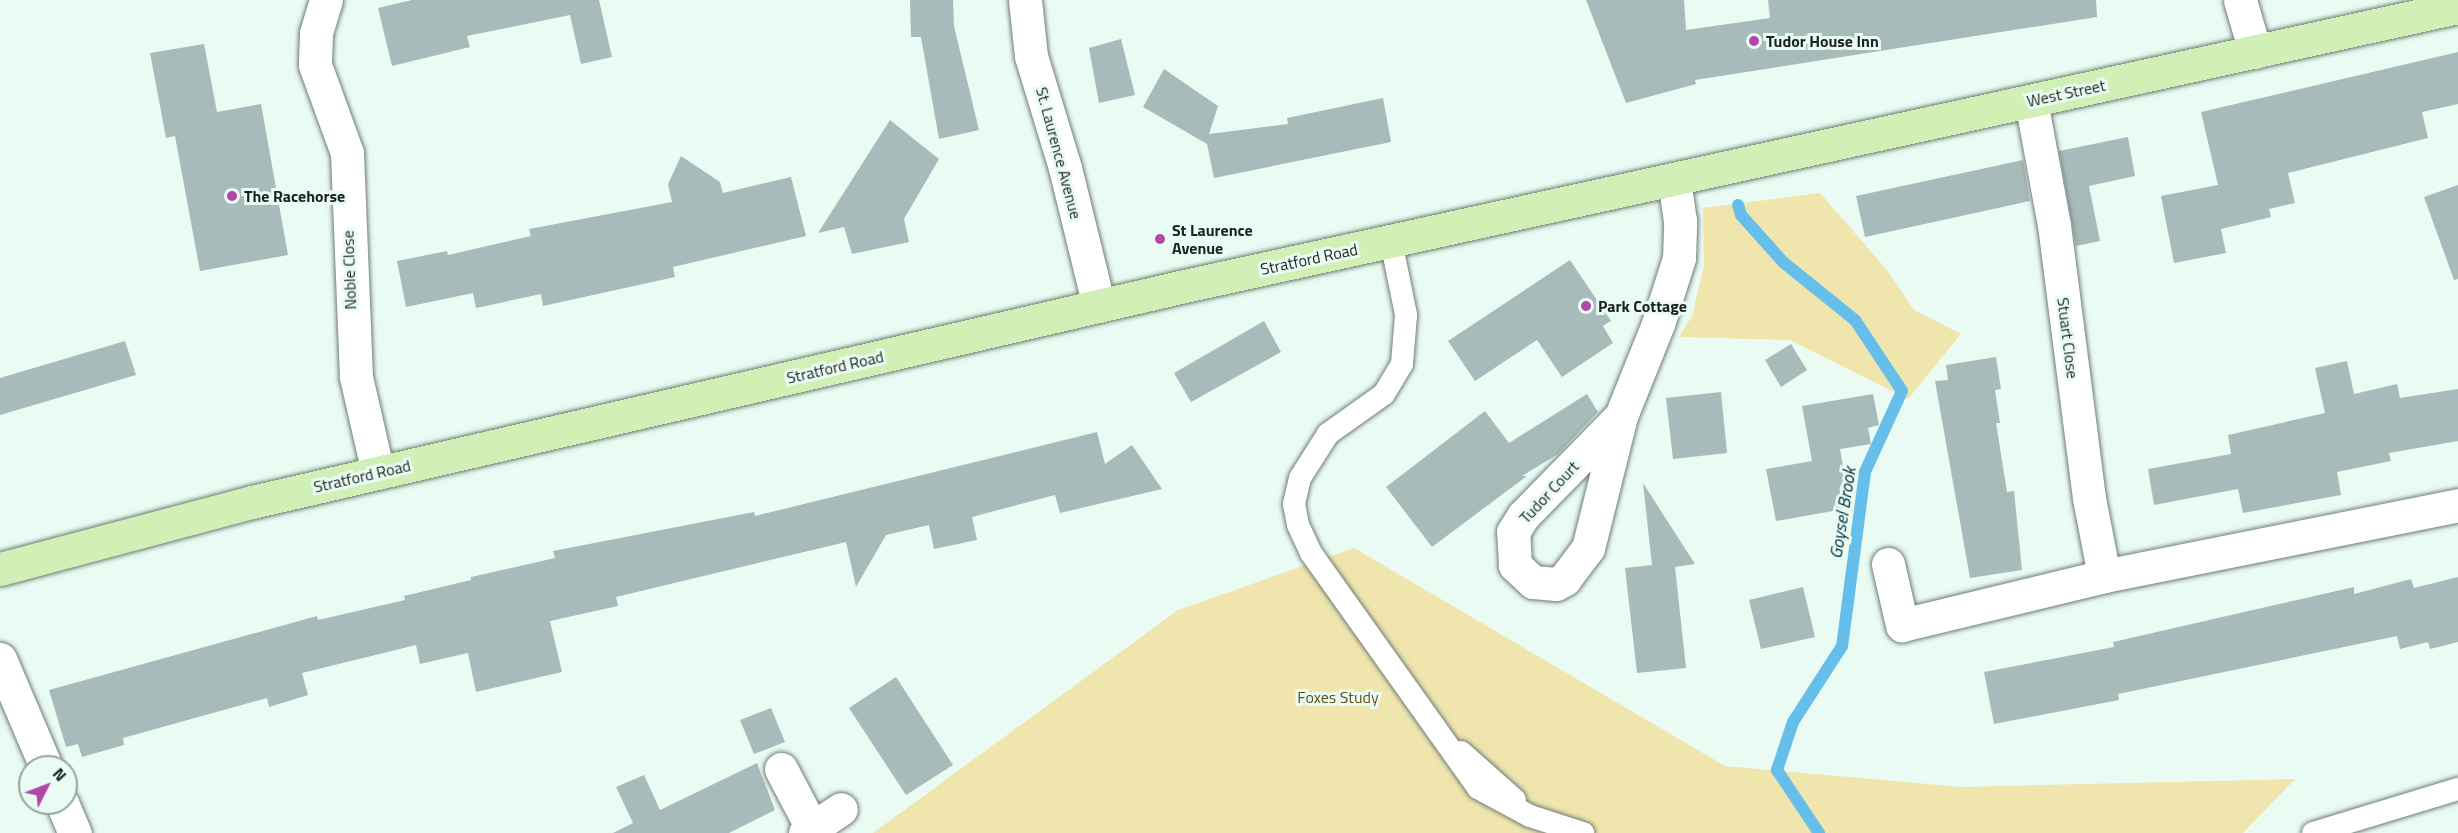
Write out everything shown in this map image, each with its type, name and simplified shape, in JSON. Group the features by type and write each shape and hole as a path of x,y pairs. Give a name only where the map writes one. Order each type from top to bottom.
{"main road":[{"name":"West Street","path":"1674,180 2458,7"},
{"name":"Stratford Road","path":"0,568 252,502 1099,306 1674,180"}],"street":[{"name":"Noble Close","path":"326,0 316,33 315,65 346,153 356,377 378,473"},
{"name":"St. Laurence Avenue","path":"1025,0 1031,56 1065,168 1099,306"},
{"path":"2240,0 2255,52"},
{"name":"Stuart Close","path":"2031,101 2054,225 2089,498 2104,576"},
{"name":"Tudor Court","path":"1621,416 1523,516 1513,532 1515,565 1533,582 1556,584 1565,579 1588,548 1621,416 1658,324 1678,258 1680,221 1674,180"},
{"path":"1888,564 1902,625 2104,576 2458,505"},
{"path":"0,659 41,755"},
{"path":"781,769 808,831 841,809"},
{"path":"67,815 75,833"}],"lane":[{"path":"1391,242 1406,315 1402,364 1384,394 1328,434 1300,478 1294,504 1311,553 1478,788 1530,816 1583,833"},
{"path":"2316,833 2458,789"}],"green space":[{"path":"1820,193 1887,270 1914,310 1961,334 1908,399 1790,340 1679,337 1692,316 1704,265 1703,208"},
{"name":"Foxes Study","path":"1354,548 1725,766 1961,787 2295,779 2243,833 873,833 1178,610"}],"building":[{"path":"412,0 599,0 612,57 581,64 570,15 467,36 470,47 392,66 378,8"},
{"path":"910,0 953,0 954,26 979,130 939,139 921,37 911,37"},
{"path":"1586,0 1684,0 1686,30 1770,18 1768,0 2096,0 2097,17 1695,80 1696,84 1626,103"},
{"path":"1121,39 1135,95 1099,103 1089,48"},
{"name":"The Racehorse","path":"204,44 217,112 261,104 288,255 200,271 175,136 166,138 150,53"},
{"path":"2458,52 2458,104 2422,112 2428,138 2288,173 2295,203 2269,209 2271,217 2221,229 2226,253 2174,263 2161,196 2218,185 2201,112"},
{"path":"1164,69 1218,106 1209,134 1288,124 1287,118 1383,98 1391,142 1214,178 1207,144 1143,107"},
{"path":"890,120 939,159 904,219 909,242 852,254 844,227 818,233"},
{"path":"2128,137 2135,176 2089,186 2100,241 2076,246 2059,151"},
{"path":"681,156 720,182 723,193 791,177 806,236 673,267 675,277 543,306 541,294 476,308 473,293 406,307 397,261 447,251 448,255 531,236 529,229 672,202 668,184"},
{"path":"2023,160 2030,201 1865,237 1856,196"},
{"path":"2458,185 2458,279 2454,280 2424,197"},
{"path":"1570,260 1611,321 1603,326 1613,343 1562,377 1537,340 1475,381 1448,341"},
{"path":"1264,321 1281,352 1191,402 1174,373"},
{"path":"125,341 136,375 0,415 0,378"},
{"path":"1791,344 1807,370 1781,387 1765,360"},
{"path":"1996,357 2001,389 1995,390 2000,423 1996,423 2007,492 2014,491 2022,570 1970,578 1935,381 1948,380 1946,365"},
{"path":"2347,361 2354,394 2397,384 2400,398 2458,389 2458,441 2389,453 2391,461 2337,472 2341,495 2243,513 2238,489 2154,505 2148,469 2231,454 2228,435 2325,413 2315,368"},
{"path":"1721,392 1727,453 1673,459 1666,398"},
{"path":"1587,394 1598,412 1558,454 1522,476 1527,476 1432,547 1386,487 1485,411 1509,443"},
{"path":"1873,394 1879,425 1868,428 1871,444 1840,449 1850,508 1776,521 1766,469 1812,461 1802,406"},
{"path":"1097,432 1105,464 1132,445 1162,489 1060,513 1055,495 972,517 977,540 934,549 929,525 886,535 856,587 846,542 616,597 618,606 550,621 562,672 476,692 468,653 420,664 416,645 302,673 308,695 269,707 267,698 123,738 124,745 82,757 78,744 66,747 49,690 317,616 318,620 405,600 404,596 471,580 471,577 555,558 553,551 754,512 755,516"},
{"path":"1643,483 1695,564 1675,567 1686,668 1637,673 1625,568 1652,565"},
{"path":"2458,577 2458,642 2430,649 2428,642 2400,649 2397,636 2118,694 2119,700 1994,724 1984,672 2114,647 2113,642 2354,587 2354,594 2411,579 2414,588"},
{"path":"1803,587 1815,637 1761,649 1749,600"},
{"path":"896,677 953,765 906,795 849,708"},
{"path":"771,708 785,742 754,754 740,720"},
{"path":"757,763 775,810 729,833 613,833 633,823 616,787 644,775 660,810"}],"waterway":[{"name":"Goysel Brook","path":"1738,205 1741,215 1783,262 1855,320 1902,391 1865,472 1842,646 1793,722 1777,770 1819,833"}],"place":[{"name":"Tudor House Inn","path":"1754,41"},
{"name":"The Racehorse","path":"232,196"},
{"name":"St Laurence Avenue","path":"1160,239"},
{"name":"Park Cottage","path":"1586,306"}]}
